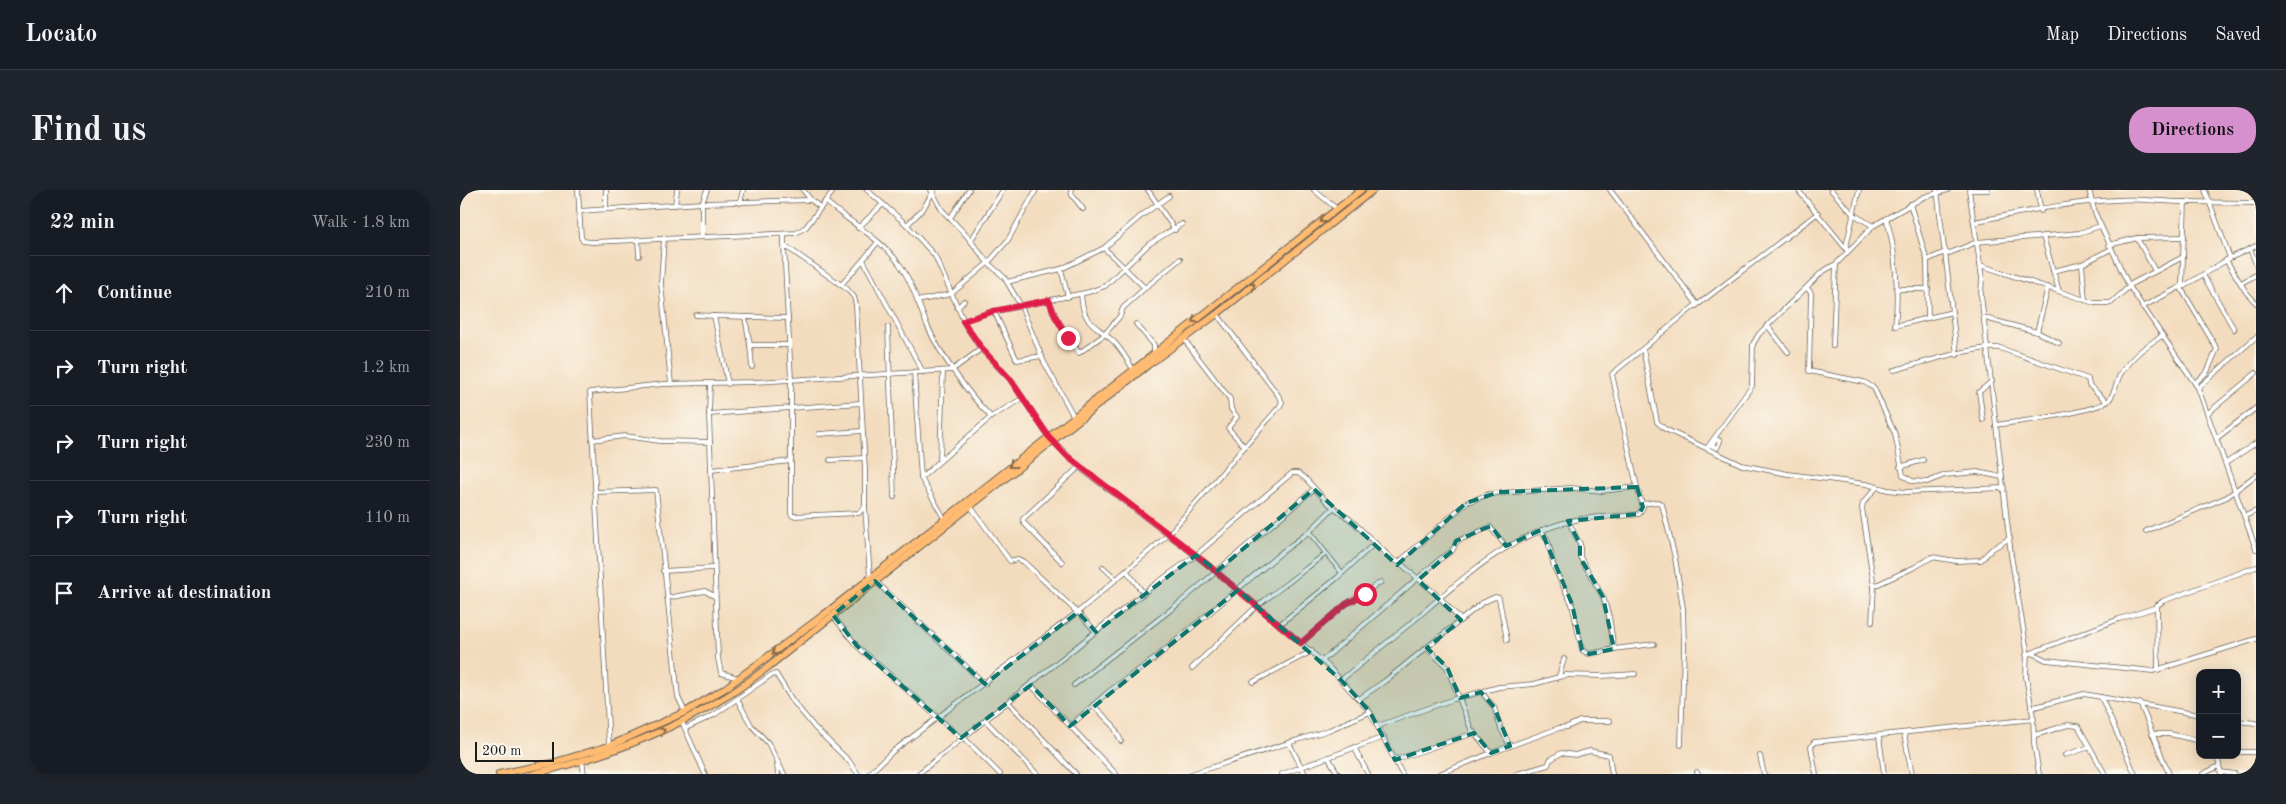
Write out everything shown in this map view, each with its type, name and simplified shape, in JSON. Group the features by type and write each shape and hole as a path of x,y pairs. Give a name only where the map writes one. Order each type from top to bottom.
{"highway":[{"path":"533,774 638,741 682,722 726,698 941,523 1051,439 1361,190"},
{"path":"941,523 971,507 1074,417 1133,369 1183,338 1216,314 1373,190"},
{"path":"499,774 552,763 608,746 685,712 739,679 831,613"}],"street":[{"path":"578,190 581,236 586,242 784,235 802,230 834,190"},
{"path":"606,190 606,209"},
{"path":"676,205 677,190"},
{"path":"702,237 702,203 708,190"},
{"path":"740,203 743,190"},
{"path":"803,190 820,207"},
{"path":"867,190 907,225 935,256 963,321 982,349 1010,379 1051,439 1079,467 1196,555 1256,607 1312,651 1370,712 1402,774"},
{"path":"950,218 969,190"},
{"path":"971,240 1003,190"},
{"path":"917,301 950,294 988,263 1008,240 1036,190"},
{"path":"1071,190 1072,195 1084,209"},
{"path":"1148,190 1174,230"},
{"path":"1314,190 1336,210"},
{"path":"1610,190 1695,301 1696,306"},
{"path":"1798,190 1846,249"},
{"path":"1831,190 1853,214 1874,226"},
{"path":"1846,249 1859,190"},
{"path":"1707,448 1752,386 1752,344 1767,325 1822,272 1836,264 1846,249 1874,226 1910,204 1937,191 1948,190"},
{"path":"1988,190 1970,190 1980,265 2002,477 2026,655 2026,677 2034,719 2034,744 2038,774"},
{"path":"2037,190 2041,210"},
{"path":"2089,190 2090,202 2129,286 2198,388 2256,548"},
{"path":"2205,190 2228,259 2240,283 2256,303"},
{"path":"907,225 923,209 932,191 950,218 971,240 988,263 1007,282 1021,306 1042,356 1074,417"},
{"path":"1937,191 1957,354"},
{"path":"1007,282 1061,269 1104,248 1169,196"},
{"path":"578,211 702,203 811,200"},
{"path":"1975,222 2015,213 2090,202 2118,200 2256,203"},
{"path":"825,201 877,243 901,266 928,328 953,370 991,417"},
{"path":"2185,202 2181,288 2217,349 2207,372 2195,383"},
{"path":"858,228 883,204"},
{"path":"1910,204 1927,260 1928,318"},
{"path":"1341,680 1413,621 1468,572 1506,546 1541,530 1568,521 1639,514 1642,510 1642,504 1612,374 1696,306 1818,213"},
{"path":"1886,218 1892,241 1898,306 1895,326 1952,312"},
{"path":"963,321 994,311 1081,294 1105,286 1149,244 1182,224"},
{"path":"1927,260 1945,252 1949,254 1977,242 2079,232 2100,226"},
{"path":"784,235 790,379 791,515 859,513 866,518"},
{"path":"2043,236 2059,291"},
{"path":"2053,271 2082,264 2110,247 2136,238 2184,237"},
{"path":"664,238 661,283 671,384"},
{"path":"2136,238 2155,271"},
{"path":"638,239 639,256"},
{"path":"841,285 877,243"},
{"path":"784,246 841,285 854,297 856,304 865,506 873,579 985,684"},
{"path":"2142,307 2181,288 2228,259 2256,246"},
{"path":"1104,248 1145,288"},
{"path":"2250,249 2256,264"},
{"path":"1980,265 2100,304 2111,303 2129,286 2182,257"},
{"path":"1049,300 1055,316 1080,353 1104,335 1120,316 1123,308 1180,259"},
{"path":"863,260 923,372"},
{"path":"1834,346 1836,264"},
{"path":"2082,264 2085,300"},
{"path":"1061,269 1068,296"},
{"path":"2203,275 2234,329"},
{"path":"2240,283 2256,275"},
{"path":"2037,332 2048,287"},
{"path":"1807,288 1811,293 1809,371 1864,382 1874,388 1895,434 1900,466 1906,478 1927,482 1945,475 1977,472 2002,477"},
{"path":"1896,289 1928,289"},
{"path":"1081,294 1082,307 1087,320 1113,341 1133,369"},
{"path":"957,308 964,301"},
{"path":"994,311 1017,360 1042,356"},
{"path":"868,774 892,752 1078,613 1168,535 1282,402 1216,314"},
{"path":"696,315 788,318"},
{"path":"714,316 728,384"},
{"path":"745,316 752,367"},
{"path":"1985,318 2037,332 2060,343"},
{"path":"1136,324 1154,346 1156,355"},
{"path":"1767,325 1788,352"},
{"path":"888,327 894,498"},
{"path":"1996,425 2076,411 2107,402 2113,393 2119,377 2136,355 2162,336"},
{"path":"2198,388 2256,337"},
{"path":"1183,338 1230,399 1231,409 1237,417 1228,428 1244,446"},
{"path":"750,345 789,345"},
{"path":"1894,370 1957,354 1989,348 2000,348 2087,378 2089,385 2107,402"},
{"path":"608,746 590,392 671,384 728,384 953,370 982,349"},
{"path":"1643,349 1657,422 1665,429 1742,465 1906,492 2004,488"},
{"path":"940,461 942,371"},
{"path":"914,372 920,478 941,523"},
{"path":"2208,413 2256,373"},
{"path":"1983,420 1979,392 1992,381"},
{"path":"710,384 709,414 714,596 720,671 725,675 739,679"},
{"path":"920,478 991,417 1023,398"},
{"path":"709,414 861,403"},
{"path":"2217,438 2256,408"},
{"path":"819,434 862,431"},
{"path":"592,440 625,436 660,441 710,442"},
{"path":"2226,463 2256,443"},
{"path":"830,460 864,458"},
{"path":"1900,466 1923,460"},
{"path":"711,470 791,462"},
{"path":"1062,562 1024,523 1023,518 1067,480 1079,467"},
{"path":"920,773 962,737 986,721 1144,594 1196,555 1290,474 1298,473 1305,478 1314,489 1393,560 1399,562 1439,597 1461,620"},
{"path":"2146,531 2227,497 2256,475"},
{"path":"1399,562 1466,503 1483,496 1499,492 1571,488 1602,490 1637,487"},
{"path":"1872,622 1874,586 1862,508 1863,503 1877,487"},
{"path":"1074,685 1216,572 1314,489"},
{"path":"595,492 656,490 663,571 678,697 685,712"},
{"path":"1642,504 1662,504 1680,586 1684,648 1681,745"},
{"path":"859,513 865,506"},
{"path":"971,507 1010,561 1018,559 1024,562 1096,632"},
{"path":"1070,726 1093,705 1309,532 1334,507"},
{"path":"2245,516 2256,511"},
{"path":"1568,521 1579,542 1580,556 1603,597 1609,616 1614,649"},
{"path":"1322,661 1418,580 1440,559 1452,551 1457,541 1488,527 1492,528 1506,546"},
{"path":"1541,530 1548,541 1554,567 1572,604 1582,650 1589,654 1654,644"},
{"path":"1309,532 1325,554 1342,572"},
{"path":"1874,586 1932,557 1956,561 1982,560 1992,549 2010,538"},
{"path":"1279,625 1375,543"},
{"path":"1192,668 1256,607 1325,554"},
{"path":"1102,567 1116,579"},
{"path":"2026,655 2256,567"},
{"path":"663,571 714,568"},
{"path":"1126,570 1144,594"},
{"path":"1301,643 1346,604 1380,582"},
{"path":"666,598 705,591 714,596"},
{"path":"1359,699 1427,648 1486,600 1497,597 1507,640"},
{"path":"2157,606 2158,670"},
{"path":"831,613 857,646 962,737 1000,774"},
{"path":"2032,653 2046,660 2146,672 2158,670 2256,639"},
{"path":"1427,648 1447,667 1474,733 1491,753"},
{"path":"1253,682 1312,651"},
{"path":"1559,676 1564,659"},
{"path":"686,728 730,705 737,698 771,675 776,674 792,700 815,728 849,761 858,774"},
{"path":"1378,726 1499,687 1534,684 1559,676 1635,674"},
{"path":"1031,685 1116,774"},
{"path":"1481,692 1494,706 1500,729 1510,746"},
{"path":"2031,708 2078,694 2140,703 2196,714"},
{"path":"2101,697 2135,774"},
{"path":"726,698 730,705"},
{"path":"737,698 751,725 768,743 784,774"},
{"path":"1009,703 1076,774"},
{"path":"2140,703 2169,774"},
{"path":"1093,705 1112,725 1121,741"},
{"path":"1191,774 1329,730 1370,712"},
{"path":"1816,774 1811,747 1814,742 2034,719"},
{"path":"986,721 1037,774"},
{"path":"1438,774 1558,728 1567,727 1576,722 1610,721"},
{"path":"2241,721 2256,723"},
{"path":"682,722 705,774"},
{"path":"2035,735 2076,725 2105,774"},
{"path":"1396,760 1474,733"},
{"path":"1904,734 1912,774"},
{"path":"2152,734 2170,734 2196,741"},
{"path":"1879,736 1884,774"},
{"path":"1282,774 1384,737"},
{"path":"1289,743 1305,774"},
{"path":"1354,747 1368,774"},
{"path":"2065,755 2090,747"},
{"path":"1517,774 1548,765 1550,760 1561,753 1575,755 1590,752 1609,755 1613,767 1612,774"},
{"path":"2241,752 2256,752"},
{"path":"1760,756 1764,774"},
{"path":"1328,757 1338,774"},
{"path":"2218,759 2221,773 2235,774"},
{"path":"582,760 584,774"},
{"path":"776,760 778,774"},
{"path":"2203,774 2219,766"}],"highlighted area":[{"path":"1637,487 1643,507 1639,514 1568,521 1580,544 1580,557 1603,597 1614,649 1589,654 1582,650 1572,604 1541,530 1506,546 1491,526 1483,529 1456,541 1452,551 1418,580 1461,620 1427,648 1447,667 1460,698 1481,692 1494,707 1510,746 1491,753 1474,733 1395,760 1370,712 1341,680 1238,590 1070,726 1031,685 961,738 857,646 833,615 875,581 985,684 1078,612 1096,632 1196,555 1217,571 1314,489 1397,565 1466,503 1499,492"}],"route":[{"path":"1068,338 1055,316 1049,300 994,311 963,321 982,349 1010,379 1049,437 1068,457 1196,555 1301,643 1352,599 1365,594"}]}
